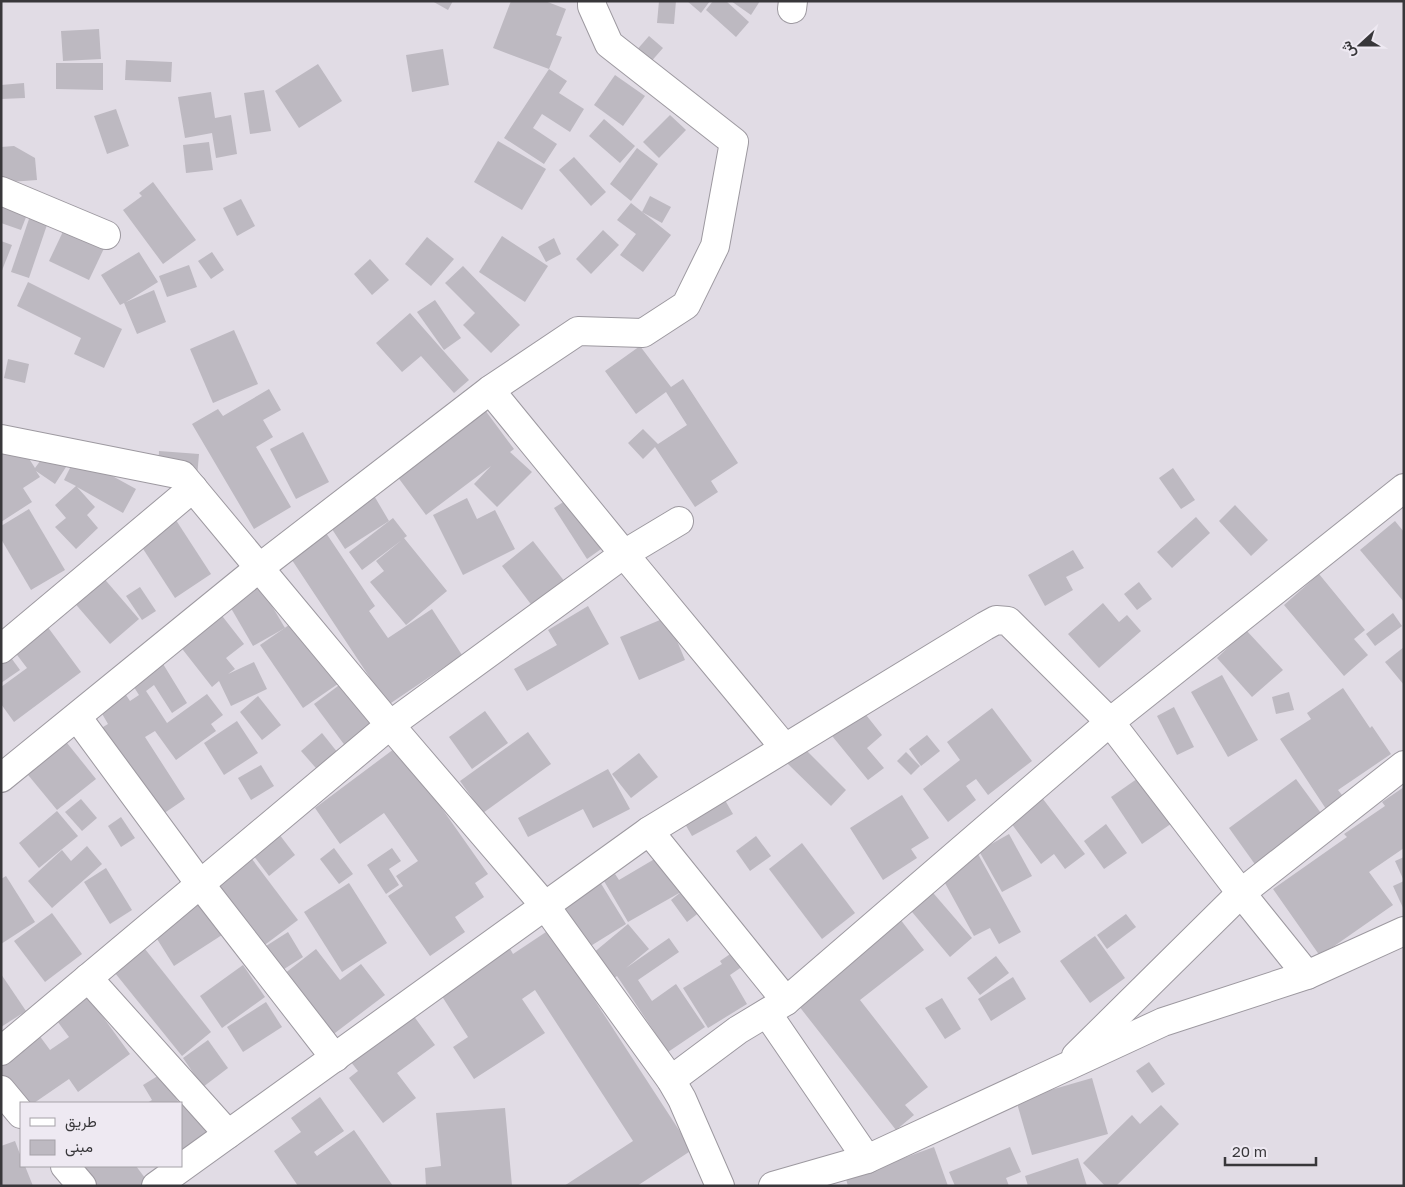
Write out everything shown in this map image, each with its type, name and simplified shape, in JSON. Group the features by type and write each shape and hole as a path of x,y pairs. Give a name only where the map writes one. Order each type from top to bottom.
{"street":[{"path":"1,778 259,568 490,390 578,331 643,333 686,304 715,246 734,142 609,44 592,6 592,1"},
{"path":"1,191 106,235"},
{"path":"490,390 784,747"},
{"path":"1,439 182,475 390,725 546,906 671,1080 682,1099 720,1186"},
{"path":"1,649 192,488"},
{"path":"671,1080 738,1030 776,1007 1110,722 1404,488"},
{"path":"1,1051 390,725 624,554 679,521"},
{"path":"156,1186 649,831 784,747 996,620 1008,622 1110,722 1241,893 1307,975"},
{"path":"77,717 200,884 335,1058"},
{"path":"1062,1070 1241,893 1404,765"},
{"path":"649,831 776,1007 867,1159"},
{"path":"773,1186 867,1159 1163,1022 1307,975 1404,931"},
{"path":"88,978 228,1134"},
{"path":"1,1090 20,1113"},
{"path":"67,1167 82,1186"}],"building":[{"path":"432,1 453,1 448,10"},
{"path":"511,1 545,1 566,9 556,35 562,37 549,69 493,48"},
{"path":"659,1 676,1 674,24 657,23"},
{"path":"687,1 710,1 701,13"},
{"path":"713,1 726,1 749,22 736,37 706,10"},
{"path":"731,1 760,1 751,15"},
{"path":"99,29 101,59 63,61 61,31"},
{"path":"649,36 663,48 649,64 635,52"},
{"path":"443,49 449,85 412,92 406,55"},
{"path":"126,60 172,62 171,82 125,80"},
{"path":"56,63 103,63 103,90 56,89"},
{"path":"318,64 342,101 299,128 275,91"},
{"path":"549,69 567,81 559,93 584,109 570,132 542,114 533,128 557,144 544,164 504,138"},
{"path":"615,75 645,96 623,126 594,105"},
{"path":"24,83 25,98 1,99 1,85"},
{"path":"264,90 271,131 250,134 244,93"},
{"path":"211,92 215,118 231,115 237,154 216,158 212,133 185,138 178,97"},
{"path":"116,109 129,146 107,154 94,116"},
{"path":"670,115 686,130 659,158 643,142"},
{"path":"604,119 635,146 620,163 589,136"},
{"path":"498,141 546,169 522,210 474,182"},
{"path":"209,142 213,170 186,173 183,145"},
{"path":"14,146 35,158 37,180 10,182 1,177 1,147"},
{"path":"637,148 658,164 631,201 610,184"},
{"path":"574,157 606,192 591,206 559,170"},
{"path":"153,182 196,240 163,264 123,210 142,196 139,193"},
{"path":"1,195 30,207 21,230 1,223"},
{"path":"650,196 671,207 662,223 642,212"},
{"path":"241,199 255,226 237,236 223,208"},
{"path":"631,203 671,235 643,272 620,255 636,234 617,220"},
{"path":"31,213 49,219 29,278 11,272"},
{"path":"68,221 108,240 89,280 49,261"},
{"path":"603,230 619,245 591,274 576,259"},
{"path":"502,236 548,266 525,302 479,272"},
{"path":"427,237 454,259 431,286 405,264"},
{"path":"554,238 561,254 546,262 538,247"},
{"path":"1,241 12,245 1,273"},
{"path":"139,252 158,282 126,302 154,290 166,322 137,334 124,303 120,305 101,275"},
{"path":"212,252 224,270 211,279 198,261"},
{"path":"370,259 389,280 372,295 354,274"},
{"path":"189,265 197,287 167,297 159,276"},
{"path":"463,266 520,325 491,353 463,325 475,313 445,283"},
{"path":"28,282 122,329 104,368 74,354 81,338 17,306"},
{"path":"435,300 461,338 444,350 417,312"},
{"path":"410,313 469,380 454,393 421,356 402,372 376,343"},
{"path":"234,330 258,384 213,403 190,349"},
{"path":"640,346 671,387 683,379 738,463 711,481 718,492 695,507 655,447 643,459 628,443 643,429 658,444 687,425 666,392 636,414 605,371"},
{"path":"8,359 29,364 25,383 4,378"},
{"path":"269,389 281,410 263,420 273,437 256,447 291,507 254,529 192,424 218,409 223,416"},
{"path":"482,406 514,449 510,452 532,472 497,507 474,484 491,466 426,515 394,472"},
{"path":"303,432 329,482 296,499 270,449"},
{"path":"16,438 35,468 46,453 66,467 55,484 36,471 40,477 23,488 32,502 1,522 1,448"},
{"path":"159,451 199,454 197,477 158,474"},
{"path":"76,456 136,489 123,513 77,487 95,507 87,515 98,528 76,549 55,527 66,518 55,505 76,486 64,480"},
{"path":"1173,468 1195,500 1181,509 1159,478"},
{"path":"373,494 389,521 345,549 328,523"},
{"path":"571,497 604,547 587,559 554,508"},
{"path":"467,498 477,519 495,510 515,549 463,575 433,515"},
{"path":"1235,505 1268,540 1251,556 1219,521"},
{"path":"29,509 65,570 31,590 1,539 1,526"},
{"path":"172,514 211,574 175,598 136,538"},
{"path":"1196,517 1210,533 1172,568 1157,552"},
{"path":"393,518 407,536 404,538 447,591 406,625 370,582 384,571 376,561 402,540 362,570 349,552"},
{"path":"1395,521 1404,532 1404,602 1360,550"},
{"path":"326,533 375,606 369,611 388,638 432,609 462,655 388,705 290,557"},
{"path":"533,541 565,582 533,607 502,566"},
{"path":"1073,550 1084,568 1066,577 1073,590 1045,606 1028,575"},
{"path":"1319,574 1365,630 1354,639 1368,655 1344,676 1284,605"},
{"path":"101,575 139,619 110,644 72,600"},
{"path":"1139,582 1152,599 1137,610 1124,594"},
{"path":"259,584 285,628 253,646 228,603"},
{"path":"140,587 156,611 142,620 126,596"},
{"path":"1103,603 1119,622 1127,615 1141,631 1099,668 1068,634"},
{"path":"588,606 609,644 527,691 514,669 557,645 548,630"},
{"path":"216,608 244,644 226,658 235,669 228,674 254,662 267,689 231,706 219,681 212,687 176,641"},
{"path":"1393,613 1402,626 1375,646 1366,634"},
{"path":"302,616 345,679 303,708 260,645"},
{"path":"667,617 685,660 639,680 620,637"},
{"path":"44,622 81,672 14,722 1,704 1,687 27,668 11,647"},
{"path":"1246,630 1283,670 1252,697 1217,658"},
{"path":"1,644 20,670 1,683"},
{"path":"1404,647 1404,685 1385,662"},
{"path":"160,659 187,703 172,713 154,685 146,691 167,723 207,694 223,715 211,724 216,731 176,760 155,731 145,737 185,799 157,818 98,730 108,724 97,705 122,689 130,701 139,695 128,678"},
{"path":"1222,675 1258,740 1228,757 1191,692"},
{"path":"350,677 388,728 352,755 314,704"},
{"path":"1343,688 1370,728 1372,726 1391,754 1338,790 1346,800 1328,812 1280,739 1311,719 1307,713"},
{"path":"1289,692 1294,710 1276,714 1272,697"},
{"path":"258,696 281,725 262,740 240,712"},
{"path":"855,701 882,735 867,748 884,768 868,780 824,726"},
{"path":"1174,707 1194,747 1177,755 1157,716"},
{"path":"992,708 1032,761 988,795 976,779 966,786 976,800 948,822 923,789 960,760 947,742"},
{"path":"485,711 508,743 472,769 449,737"},
{"path":"237,721 258,753 224,775 204,743"},
{"path":"528,732 551,764 483,813 460,781"},
{"path":"322,733 342,758 322,775 301,751"},
{"path":"927,735 940,751 921,766 909,749"},
{"path":"63,738 96,779 57,810 24,770"},
{"path":"398,746 488,874 475,883 484,897 455,917 465,932 430,956 388,896 403,886 396,876 418,861 384,813 340,844 315,808"},
{"path":"803,747 846,790 831,806 787,763"},
{"path":"906,752 920,766 911,775 897,761"},
{"path":"639,753 658,777 631,798 612,774"},
{"path":"261,765 274,786 251,800 238,778"},
{"path":"608,769 630,809 593,828 583,809 528,837 518,818"},
{"path":"1144,774 1175,821 1142,844 1111,797"},
{"path":"1296,779 1326,820 1259,870 1229,828"},
{"path":"1404,787 1404,848 1369,872 1393,905 1320,956 1273,889 1347,837 1344,834 1385,806 1382,802"},
{"path":"722,795 733,814 692,836 681,817"},
{"path":"902,795 929,838 911,849 917,858 883,880 850,828"},
{"path":"81,799 97,818 82,831 65,812"},
{"path":"1043,799 1085,854 1065,869 1054,854 1041,864 1011,823"},
{"path":"57,811 78,836 39,868 19,843"},
{"path":"121,817 135,838 121,847 108,826"},
{"path":"1106,824 1127,853 1104,869 1084,841"},
{"path":"279,834 295,855 269,876 253,855"},
{"path":"1009,834 1032,876 1002,892 979,851"},
{"path":"756,836 771,856 750,871 736,851"},
{"path":"802,843 855,913 822,939 769,869"},
{"path":"87,846 102,864 52,908 28,881 62,850 71,861"},
{"path":"334,848 353,874 339,884 320,859"},
{"path":"392,848 401,861 389,869 399,885 386,894 367,865"},
{"path":"663,854 710,904 687,922 671,900 681,892 628,922 604,881 615,874 619,880"},
{"path":"978,854 1021,932 999,944 990,928 974,936 940,874"},
{"path":"1404,857 1404,881 1395,861"},
{"path":"252,859 298,920 262,947 217,887"},
{"path":"106,868 132,910 110,924 84,882"},
{"path":"6,876 35,922 1,944 1,879"},
{"path":"1404,881 1404,910 1393,886"},
{"path":"600,882 626,924 589,947 562,906"},
{"path":"349,883 387,943 342,972 304,912"},
{"path":"928,887 972,938 950,957 907,906"},
{"path":"200,900 222,935 174,966 152,931"},
{"path":"52,913 82,954 45,982 14,941"},
{"path":"1126,914 1136,927 1107,949 1097,935"},
{"path":"900,919 924,950 860,1000 928,1087 905,1105 914,1115 896,1130 795,1001"},
{"path":"628,924 649,949 626,968 669,938 679,952 638,980 652,1001 676,984 705,1027 668,1052 617,976 613,979 592,954"},
{"path":"549,930 692,1150 637,1186 564,1186 633,1141 535,990 522,999 545,1033 474,1079 453,1047 468,1037 438,990 508,945 513,954"},
{"path":"288,932 303,957 281,971 266,946"},
{"path":"1095,936 1125,978 1090,1003 1060,961"},
{"path":"141,944 211,1032 182,1056 111,968"},
{"path":"316,949 340,980 361,964 385,995 331,1036 284,974"},
{"path":"736,950 746,964 730,975 747,1004 708,1028 683,988 722,964 720,961"},
{"path":"996,956 1009,973 980,995 967,978"},
{"path":"243,965 265,997 222,1028 200,996"},
{"path":"1,974 26,1011 1,1027"},
{"path":"1013,977 1026,999 991,1021 978,999"},
{"path":"84,991 130,1054 78,1092 69,1079 35,1102 21,1102 1,1074 1,1056 36,1031 50,1050 69,1037 52,1014"},
{"path":"942,998 961,1029 945,1039 925,1008"},
{"path":"266,1002 282,1027 243,1052 227,1027"},
{"path":"410,1011 435,1045 397,1073 416,1098 383,1123 349,1078 358,1071 347,1057"},
{"path":"208,1040 228,1068 203,1087 183,1058"},
{"path":"1149,1062 1165,1084 1152,1093 1136,1071"},
{"path":"161,1074 178,1102 149,1102 152,1100 143,1085"},
{"path":"1092,1078 1108,1134 1032,1155 1016,1100"},
{"path":"320,1097 344,1131 314,1152 317,1156 354,1130 393,1186 298,1186 274,1151 301,1132 291,1118"},
{"path":"186,1101 212,1135 182,1158 182,1104"},
{"path":"1161,1105 1179,1124 1116,1186 1105,1186 1083,1163 1132,1115 1140,1124"},
{"path":"505,1108 512,1186 426,1186 425,1168 441,1166 436,1113"},
{"path":"15,1141 20,1154 20,1167 25,1167 33,1186 1,1186 1,1146"},
{"path":"934,1147 948,1186 848,1186 846,1179"},
{"path":"1010,1147 1021,1172 1006,1178 1009,1186 955,1186 949,1172"},
{"path":"1078,1158 1087,1186 1028,1186 1025,1176"},
{"path":"82,1167 137,1167 148,1182 143,1186 96,1186"}]}
